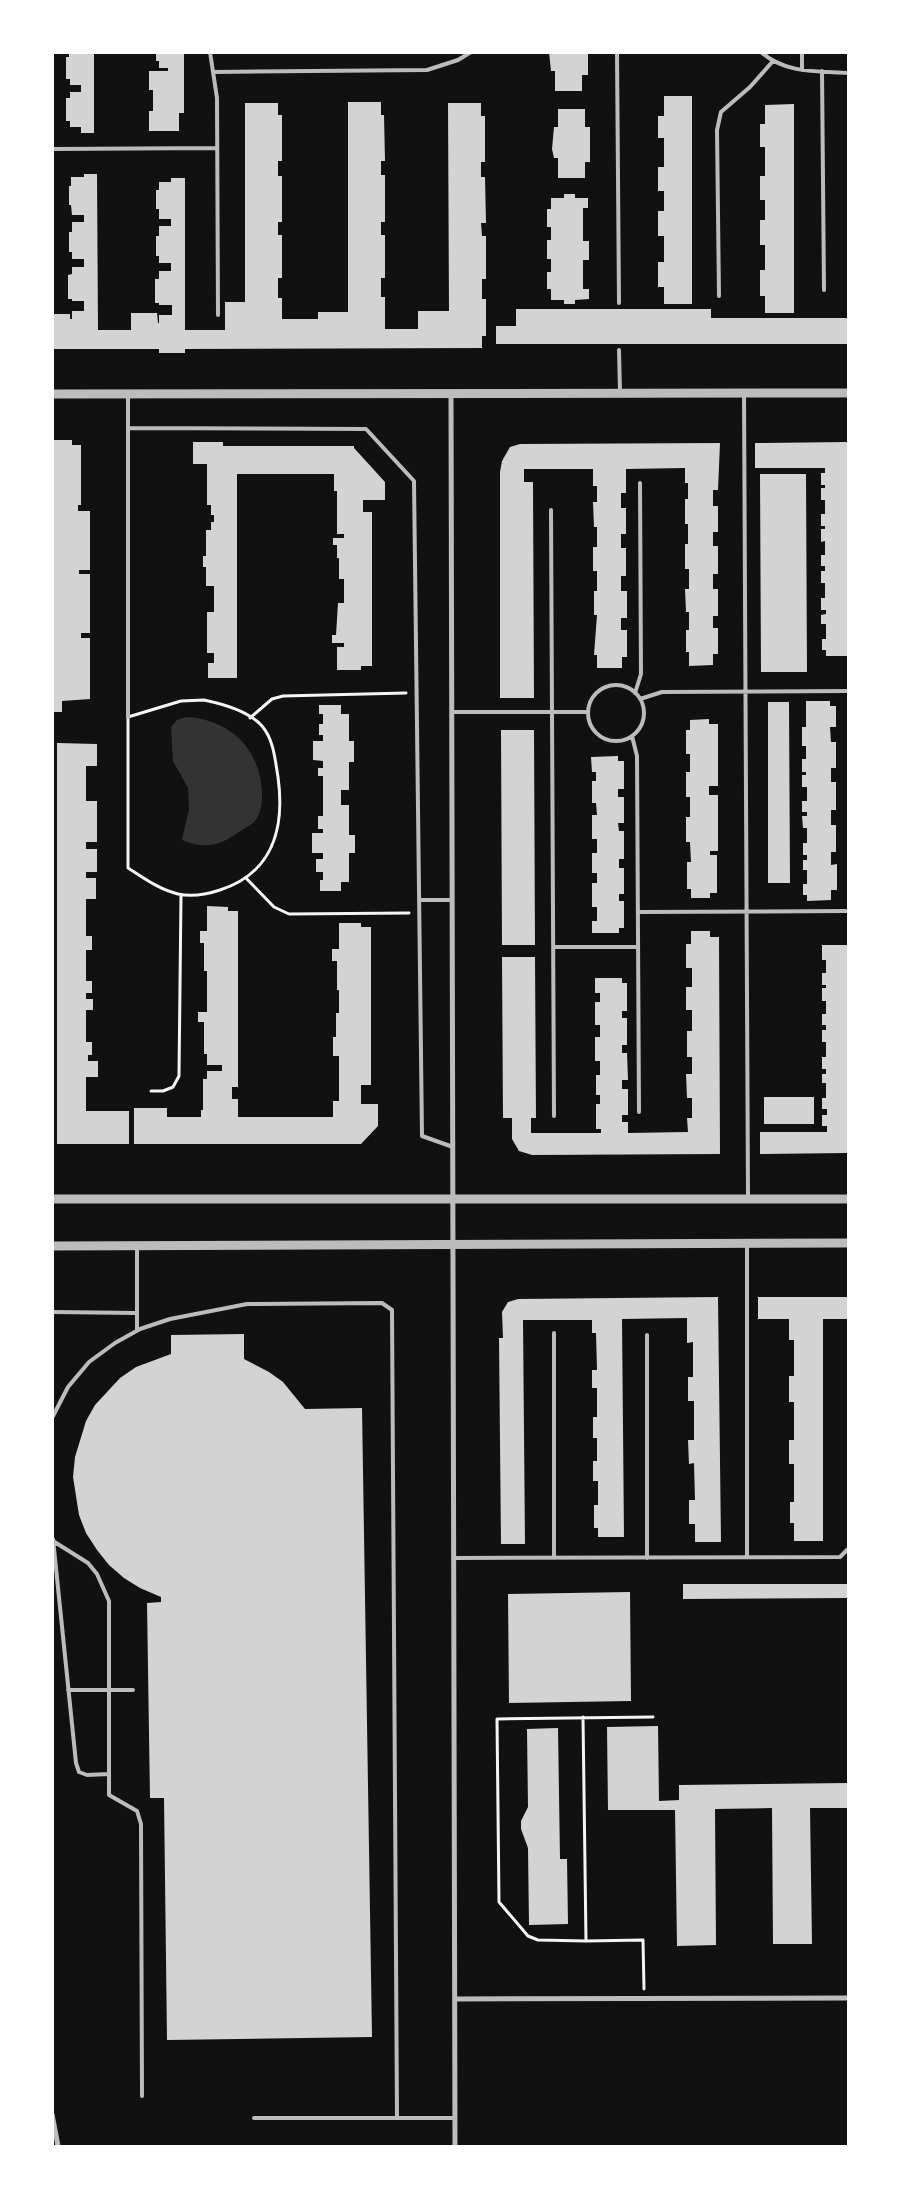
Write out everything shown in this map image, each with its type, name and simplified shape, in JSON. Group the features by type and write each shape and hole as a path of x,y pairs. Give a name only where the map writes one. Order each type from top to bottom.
{"street":[{"path":"451,393 455,2146"},
{"path":"52,394 848,393"},
{"path":"52,1199 848,1199"},
{"path":"52,1246 848,1243"},
{"path":"455,2000 848,1998"},
{"path":"52,2114 58,2146"}],"lane":[{"path":"210,52 217,98 218,315"},
{"path":"456,52 458,60"},
{"path":"213,72 427,70 458,60 472,52"},
{"path":"617,52 619,303"},
{"path":"761,52 773,61 802,70 848,73"},
{"path":"802,52 802,70"},
{"path":"719,296 717,130 721,112 750,87 773,61"},
{"path":"822,71 824,290"},
{"path":"52,150 217,148"},
{"path":"619,350 620,393"},
{"path":"744,393 748,1199"},
{"path":"128,394 128,717"},
{"path":"128,428 366,429 414,482 422,1136 453,1147"},
{"path":"635,692 641,674 640,483"},
{"path":"551,510 554,1116"},
{"path":"620,685 635,692 640,699 644,715 638,730 632,736 616,741 600,736 593,729 589,721 590,703 602,689 620,685"},
{"path":"640,699 662,692 848,691"},
{"path":"452,712 588,712"},
{"path":"632,736 637,756 639,1112"},
{"path":"419,900 452,900"},
{"path":"638,912 848,910"},
{"path":"553,947 638,947"},
{"path":"747,1243 747,1557"},
{"path":"137,1246 137,1331"},
{"path":"52,1418 68,1387 89,1362 115,1343 137,1331 170,1319 247,1304 382,1303 392,1310 397,2118"},
{"path":"52,1312 137,1313"},
{"path":"554,1333 554,1558"},
{"path":"647,1336 647,1558"},
{"path":"53,1540 76,1763 79,1772 87,1775 110,1774"},
{"path":"53,1540 88,1563 97,1574 109,1601 110,1794 137,1811 141,1824 142,2096"},
{"path":"454,1558 840,1557 848,1549"},
{"path":"68,1690 133,1690"},
{"path":"254,2118 455,2118"}],"path":[{"path":"250,718 272,699 282,696 417,692"},
{"path":"204,700 229,705 250,718 261,724 267,733 274,753 280,790 279,822 272,847 262,864 246,878 234,885 215,892 181,895 164,890 128,868 128,717 181,701 204,700"},
{"path":"246,878 274,907 289,914 419,913"},
{"path":"151,1091 163,1091 173,1088 179,1076 181,895"},
{"path":"644,1999 643,1940 538,1940 528,1936 499,1902 497,1718 653,1717"},
{"path":"583,1718 586,1941"}],"shaded area":[{"path":"186,717 216,723 228,730 248,749 260,776 262,799 260,811 255,821 227,840 214,844 202,845 182,840 189,809 188,788 173,761 171,727 177,720"}],"building":[{"path":"69,52 94,52 94,133 81,133 81,127 70,127 70,121 66,121 66,98 70,98 70,92 81,92 81,85 70,85 70,79 66,79 66,57 69,57"},
{"path":"156,52 184,52 184,113 179,113 179,131 149,131 149,111 153,111 153,90 149,90 149,71 168,71 168,68 159,68 159,61 156,61"},
{"path":"549,52 588,52 588,75 582,75 582,91 555,91 555,71 551,71"},
{"path":"664,96 692,96 692,304 664,304 664,287 658,287 658,262 664,262 664,236 658,236 658,211 664,211 664,191 658,191 658,167 664,167 664,138 658,138 658,116 664,116"},
{"path":"348,102 381,102 381,115 384,115 385,161 381,161 381,175 385,175 385,222 381,222 381,235 385,235 385,278 381,278 381,297 385,297 385,329 418,329 418,311 449,311 448,103 481,103 481,116 485,116 485,162 481,162 481,177 485,177 486,223 481,223 482,236 486,236 486,279 482,279 482,299 486,299 486,336 482,336 482,348 185,349 185,353 159,353 159,349 52,349 52,314 70,314 70,319 72,319 72,311 84,311 84,301 68,299 68,275 72,274 72,267 84,267 84,259 72,259 72,252 69,252 69,232 72,232 72,222 84,222 84,215 72,215 71,205 69,205 69,186 71,186 71,177 84,177 84,174 97,174 98,330 131,330 131,313 157,313 158,323 159,315 172,315 172,305 159,305 159,303 155,303 155,279 159,279 159,271 171,271 171,263 159,263 159,256 156,256 156,236 159,236 159,226 171,226 171,219 159,219 159,209 156,209 156,190 159,190 159,182 171,182 171,178 185,178 185,330 225,330 225,302 245,302 245,103 278,103 278,115 282,115 282,161 278,161 278,176 282,176 282,222 278,222 278,235 282,235 282,278 278,278 278,298 282,298 282,319 318,319 318,312 348,312"},
{"path":"794,104 794,313 765,313 765,296 760,296 760,270 765,270 765,245 760,245 760,220 765,220 765,200 760,200 760,176 765,176 765,147 760,147 760,124 765,124 765,105"},
{"path":"558,109 585,109 585,127 590,127 590,162 585,162 585,178 558,178 558,158 554,158 552,149 554,127 558,127"},
{"path":"564,194 575,194 575,198 588,198 588,208 583,208 583,241 589,241 589,260 583,260 583,289 589,289 589,299 575,300 575,304 564,304 564,300 551,300 551,289 547,289 547,272 551,272 551,259 547,259 547,240 551,240 551,227 547,227 547,209 551,209 551,198 564,198"},
{"path":"516,309 711,309 711,318 848,318 848,344 496,344 496,326 516,326"},
{"path":"52,440 72,440 72,445 81,445 81,505 78,505 78,511 90,511 90,570 79,570 79,574 90,574 90,633 81,633 81,638 90,638 90,699 62,701 62,712 52,712"},
{"path":"193,442 223,442 223,446 354,446 385,482 385,500 363,500 363,512 372,512 372,666 361,666 361,670 337,670 337,647 344,647 344,643 332,643 332,635 336,635 338,603 344,603 344,579 339,579 339,558 337,558 337,545 333,545 333,538 344,538 344,534 337,534 337,491 334,491 334,474 237,474 237,678 208,678 208,663 214,663 214,653 207,653 207,612 214,612 214,586 206,586 206,567 203,567 203,556 206,556 206,530 211,530 211,522 214,522 214,515 211,515 211,505 207,505 207,464 193,464"},
{"path":"848,442 848,656 826,656 826,650 822,650 822,639 826,639 826,624 821,624 821,615 826,614 826,610 821,610 821,598 825,598 825,583 821,583 821,571 825,571 825,566 821,566 821,555 825,555 825,541 821,542 821,529 825,529 825,526 821,526 821,514 825,514 825,500 821,500 821,488 825,488 825,485 821,485 821,473 825,473 825,468 755,468 755,443"},
{"path":"720,443 718,490 713,490 713,506 718,506 718,532 713,532 713,546 718,546 718,574 713,574 713,589 718,589 718,616 713,616 713,628 718,628 718,654 713,654 713,665 689,666 689,652 686,652 686,630 689,630 689,612 686,612 685,589 689,589 689,569 685,569 685,544 688,544 688,524 685,524 685,499 688,499 688,483 685,483 685,468 626,469 626,493 621,493 621,508 626,508 626,534 621,534 621,548 626,548 626,576 621,576 621,591 627,591 627,618 621,618 621,630 627,630 627,657 622,657 622,668 597,668 597,655 594,655 597,615 594,615 594,591 597,591 597,571 593,571 593,547 597,547 597,527 594,527 593,502 597,502 597,486 593,486 593,469 524,469 524,482 533,482 534,698 500,698 500,472 502,461 510,447 520,444"},
{"path":"760,474 806,474 807,672 761,672"},
{"path":"806,701 830,701 830,706 836,706 836,727 830,727 831,742 836,742 836,768 831,768 831,782 836,782 836,810 831,810 831,825 836,825 836,852 831,852 831,865 837,864 837,890 831,890 831,900 807,901 807,895 803,895 803,884 807,884 807,870 803,870 803,860 807,860 807,855 803,855 803,843 807,843 807,828 803,828 802,816 807,816 807,812 802,812 802,801 807,801 807,787 802,787 802,775 806,775 806,772 802,772 802,759 806,759 806,746 802,746 802,727 806,727"},
{"path":"768,702 789,702 790,883 768,883"},
{"path":"319,705 341,705 341,714 349,714 349,741 354,741 354,762 349,762 349,790 341,790 341,805 349,805 349,835 355,835 355,853 349,853 349,882 341,882 341,891 320,891 320,880 323,880 323,872 316,872 316,859 323,859 323,853 312,853 312,833 323,833 323,829 318,829 318,816 323,816 323,776 318,776 318,768 323,768 323,761 313,760 313,741 323,741 323,735 319,735 319,724 323,724 323,714 319,714"},
{"path":"709,719 709,724 718,724 718,786 709,786 709,795 718,795 718,851 710,851 710,855 717,855 717,893 710,893 710,898 691,898 691,889 687,889 687,862 691,862 690,842 686,842 686,817 690,817 690,797 686,797 686,772 690,772 690,754 686,754 686,730 690,730 690,720"},
{"path":"501,730 534,730 535,945 502,945"},
{"path":"57,743 97,744 97,766 86,766 86,801 97,801 97,842 86,842 86,849 97,849 97,872 86,872 86,878 96,878 96,899 86,899 86,936 92,936 92,950 86,950 86,981 92,981 92,993 86,993 86,999 93,999 93,1010 86,1010 86,1042 92,1042 92,1055 88,1055 88,1061 98,1061 98,1077 86,1077 86,1111 129,1111 129,1144 57,1144"},
{"path":"618,756 618,761 624,761 624,789 618,789 618,797 624,797 624,823 618,823 619,831 624,831 624,859 619,859 619,868 624,868 624,894 619,894 619,901 624,901 624,928 619,928 619,933 592,933 592,921 597,921 597,907 592,907 592,883 597,883 597,873 592,873 592,853 597,853 597,839 592,839 592,815 597,815 596,803 592,803 592,781 596,781 596,772 592,772 591,757"},
{"path":"207,906 228,907 228,911 238,911 238,1087 232,1087 232,1099 238,1099 238,1117 333,1117 333,1101 339,1101 339,1056 333,1056 333,1037 336,1037 336,1013 339,1013 339,990 337,990 337,961 332,961 332,949 339,949 339,923 361,923 361,927 371,927 371,1085 361,1085 361,1104 378,1104 378,1126 361,1144 134,1144 134,1108 167,1108 167,1117 201,1117 201,1110 203,1110 203,1079 207,1079 207,1071 222,1071 222,1065 207,1065 207,1054 204,1054 204,1022 198,1022 198,1012 207,1012 207,971 204,971 204,943 200,943 200,931 207,931"},
{"path":"691,931 710,931 710,937 719,937 720,1154 532,1155 519,1151 512,1139 512,1118 503,1118 502,957 535,957 536,1118 531,1118 531,1133 601,1133 601,1129 596,1129 596,1104 600,1104 600,1095 596,1095 596,1075 600,1075 600,1061 595,1061 595,1037 600,1037 600,1025 595,1025 595,1002 600,1002 600,993 595,993 595,978 622,978 622,983 627,983 627,1011 622,1011 622,1018 627,1018 627,1045 622,1045 622,1053 627,1053 628,1080 622,1080 622,1089 628,1089 628,1115 622,1115 622,1122 628,1122 628,1133 688,1132 687,1118 692,1118 692,1098 687,1098 686,1074 692,1074 692,1057 687,1057 687,1031 692,1031 692,1010 686,1010 686,987 692,987 692,968 686,968 686,944 691,944"},
{"path":"822,945 848,945 848,1153 760,1154 760,1132 827,1132 827,1126 822,1126 822,1115 827,1115 827,1109 822,1109 822,1098 826,1098 826,1083 822,1083 822,1074 826,1074 826,1069 822,1069 822,1057 826,1057 826,1042 822,1042 822,1030 826,1030 826,1025 822,1025 822,1014 826,1014 826,1001 822,1001 822,988 826,988 826,985 822,985 822,973 826,973 826,960 822,960"},
{"path":"764,1097 814,1097 814,1124 764,1124"},
{"path":"718,1297 721,1542 695,1542 695,1524 689,1524 689,1500 695,1500 694,1463 689,1464 688,1440 694,1440 694,1401 688,1401 688,1377 693,1377 693,1342 687,1343 687,1318 622,1319 624,1537 598,1537 598,1528 594,1528 594,1505 598,1505 598,1481 593,1481 593,1461 597,1461 597,1438 593,1438 593,1417 597,1417 597,1388 592,1388 592,1370 597,1370 596,1333 592,1333 592,1320 523,1320 525,1544 501,1544 499,1338 503,1338 502,1312 508,1302 518,1299"},
{"path":"758,1297 848,1297 848,1319 823,1319 823,1541 794,1541 794,1523 790,1523 790,1502 794,1502 794,1464 789,1464 789,1440 794,1440 794,1402 789,1402 789,1376 794,1376 794,1340 789,1340 789,1319 758,1319"},
{"path":"244,1334 244,1359 269,1372 283,1382 305,1409 362,1408 372,2037 167,2040 164,1798 150,1798 147,1603 161,1602 161,1597 140,1588 124,1578 109,1565 86,1533 79,1515 73,1477 75,1457 86,1421 95,1405 120,1378 136,1367 171,1354 171,1335"},
{"path":"683,1584 848,1584 848,1598 683,1599"},
{"path":"630,1592 631,1701 509,1703 508,1594"},
{"path":"658,1726 659,1801 679,1800 679,1785 848,1783 848,1808 810,1808 812,1944 773,1944 772,1808 715,1809 716,1945 677,1946 675,1810 608,1810 607,1727"},
{"path":"558,1728 560,1859 567,1859 568,1924 529,1925 528,1848 521,1829 521,1821 528,1807 527,1729"}]}
